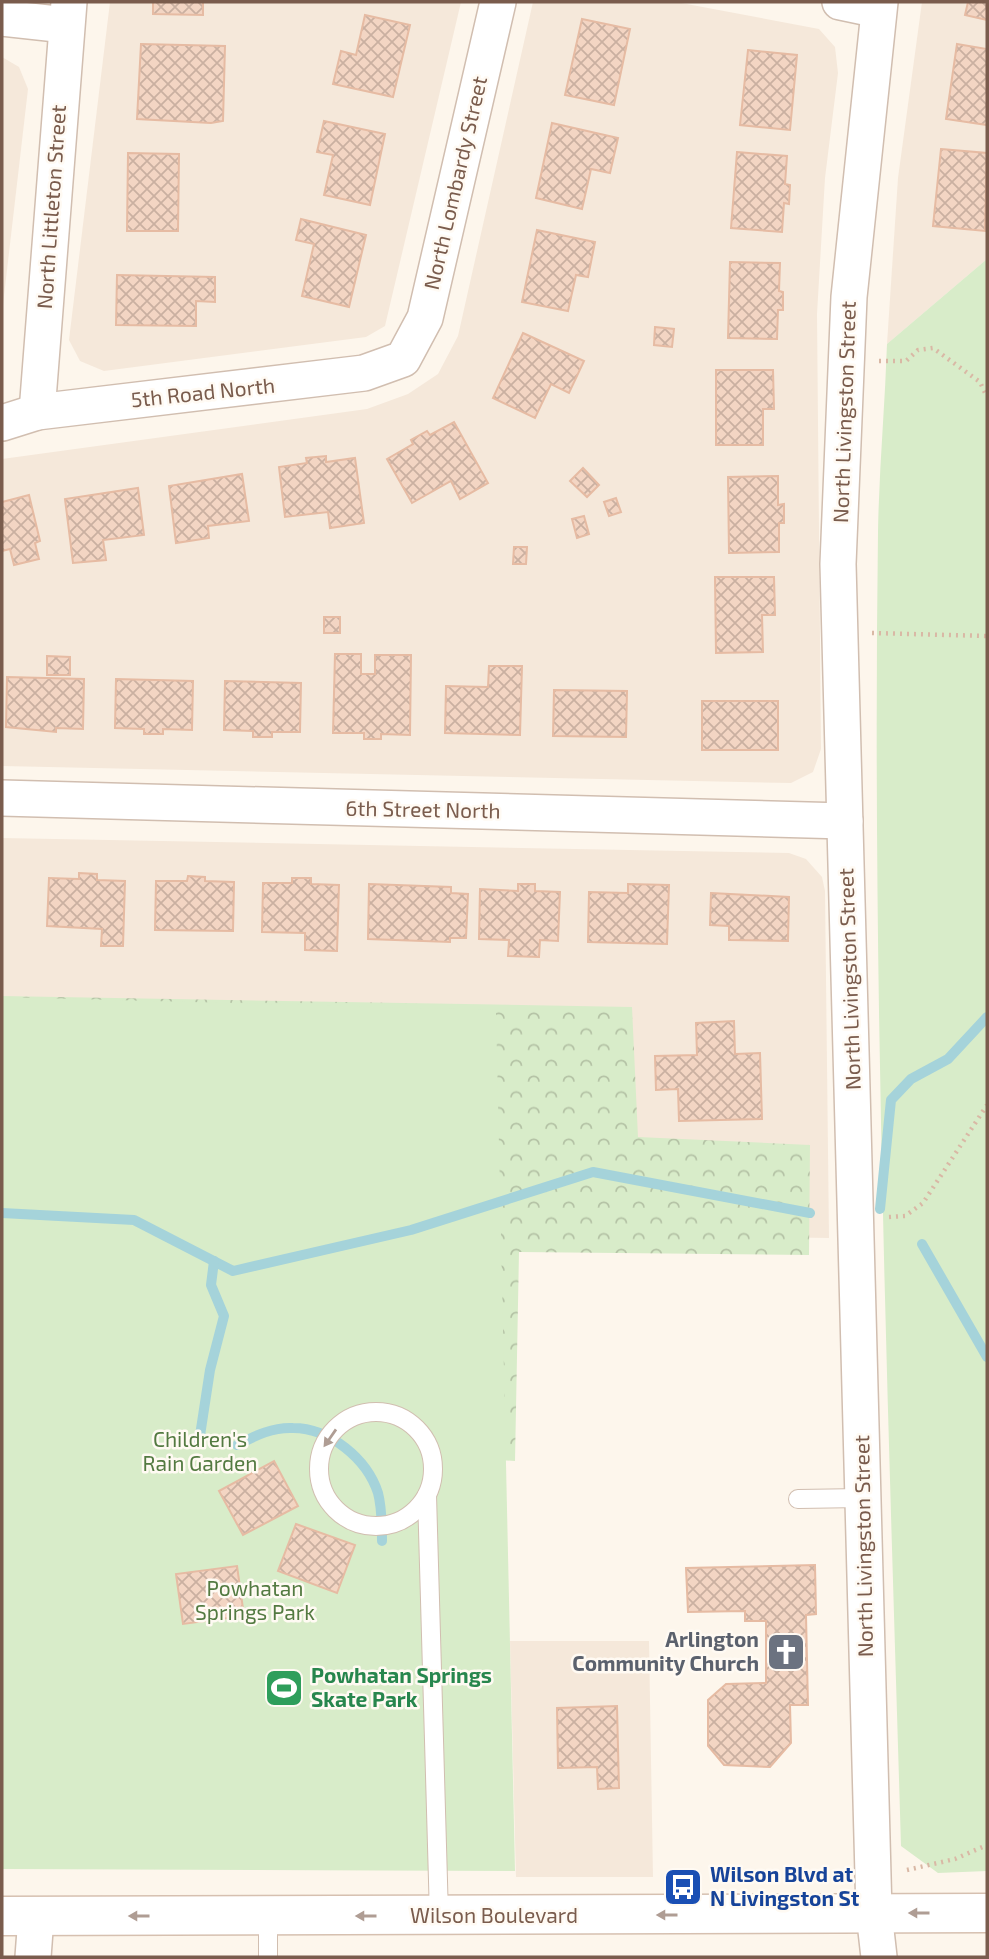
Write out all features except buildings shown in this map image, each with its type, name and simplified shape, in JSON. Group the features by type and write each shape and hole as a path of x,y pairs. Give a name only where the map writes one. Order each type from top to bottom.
{"main road":[{"name":"Wilson Boulevard","path":"19,1916 987,1913"}],"street":[{"name":"North Lombardy Street","path":"403,359 425,318 498,2"},
{"path":"840,2 879,6"},
{"name":"North Livingston Street","path":"878,1957 874,1913 862,1498 838,564 849,297 879,6"},
{"path":"2,18 68,13"},
{"name":"North Littleton Street","path":"37,412 68,13"},
{"name":"5th Road North","path":"2,423 37,412 307,382 364,373 403,359"},
{"name":"6th Street North","path":"2,798 845,821"},
{"path":"19,1916 33,1957"}],"lane":[{"path":"427,1495 416,1511 401,1521 382,1526 362,1524 344,1516 329,1503 321,1485 318,1465 323,1446 334,1430 350,1418 369,1412 386,1413 403,1419 417,1430 433,1461 433,1478 427,1495 439,1916"},
{"path":"798,1499 862,1498"},
{"path":"268,1916 268,1957"}],"path":[{"path":"847,360 906,362 918,350 933,348 980,383 987,397"},
{"path":"840,632 987,636"},
{"path":"888,1217 905,1216 923,1203 987,1105"},
{"path":"906,1870 956,1859 987,1845"}],"shaded area":[{"path":"110,2 461,2 385,326 366,337 104,371 80,361 69,340"},
{"path":"533,2 676,2 819,29 835,47 838,73 825,178 817,314 821,749 813,772 791,783 2,766 2,459 367,409 408,394 438,374 458,336"},
{"path":"922,2 987,2 987,259 887,344 898,178"},
{"path":"2,57 19,67 28,89 2,313"},
{"path":"2,838 789,853 806,859 822,877 825,891 829,1238 501,1233 2,997"},
{"path":"510,1641 649,1641 653,1877 516,1877"}],"green space":[{"path":"987,259 987,1871 938,1873 901,1846 879,1025 879,508 887,344"},
{"path":"2,996 632,1007 638,1137 810,1145 809,1255 519,1252 515,1461 2,1426"},
{"name":"Powhatan Springs Park","path":"2,997 496,1010 515,1871 2,1869"}],"waterway":[{"path":"880,1209 891,1100 911,1079 948,1059 987,1017"},
{"path":"2,1213 134,1220 233,1271 411,1230 593,1172 810,1213"},
{"path":"922,1244 987,1357"},
{"path":"199,1442 210,1370 224,1316 211,1285 214,1261"},
{"path":"237,1445 264,1433 285,1428 307,1429 333,1440 356,1457 373,1480 380,1505 382,1541"}],"place":[{"name":"Arlington Community Church","path":"786,1652"},
{"name":"Powhatan Springs Skate Park","path":"284,1688"},
{"name":"Wilson Blvd at N Livingston St","path":"683,1887"}],"park label":[{"name":"Children's Rain Garden","path":"200,1452"}]}
